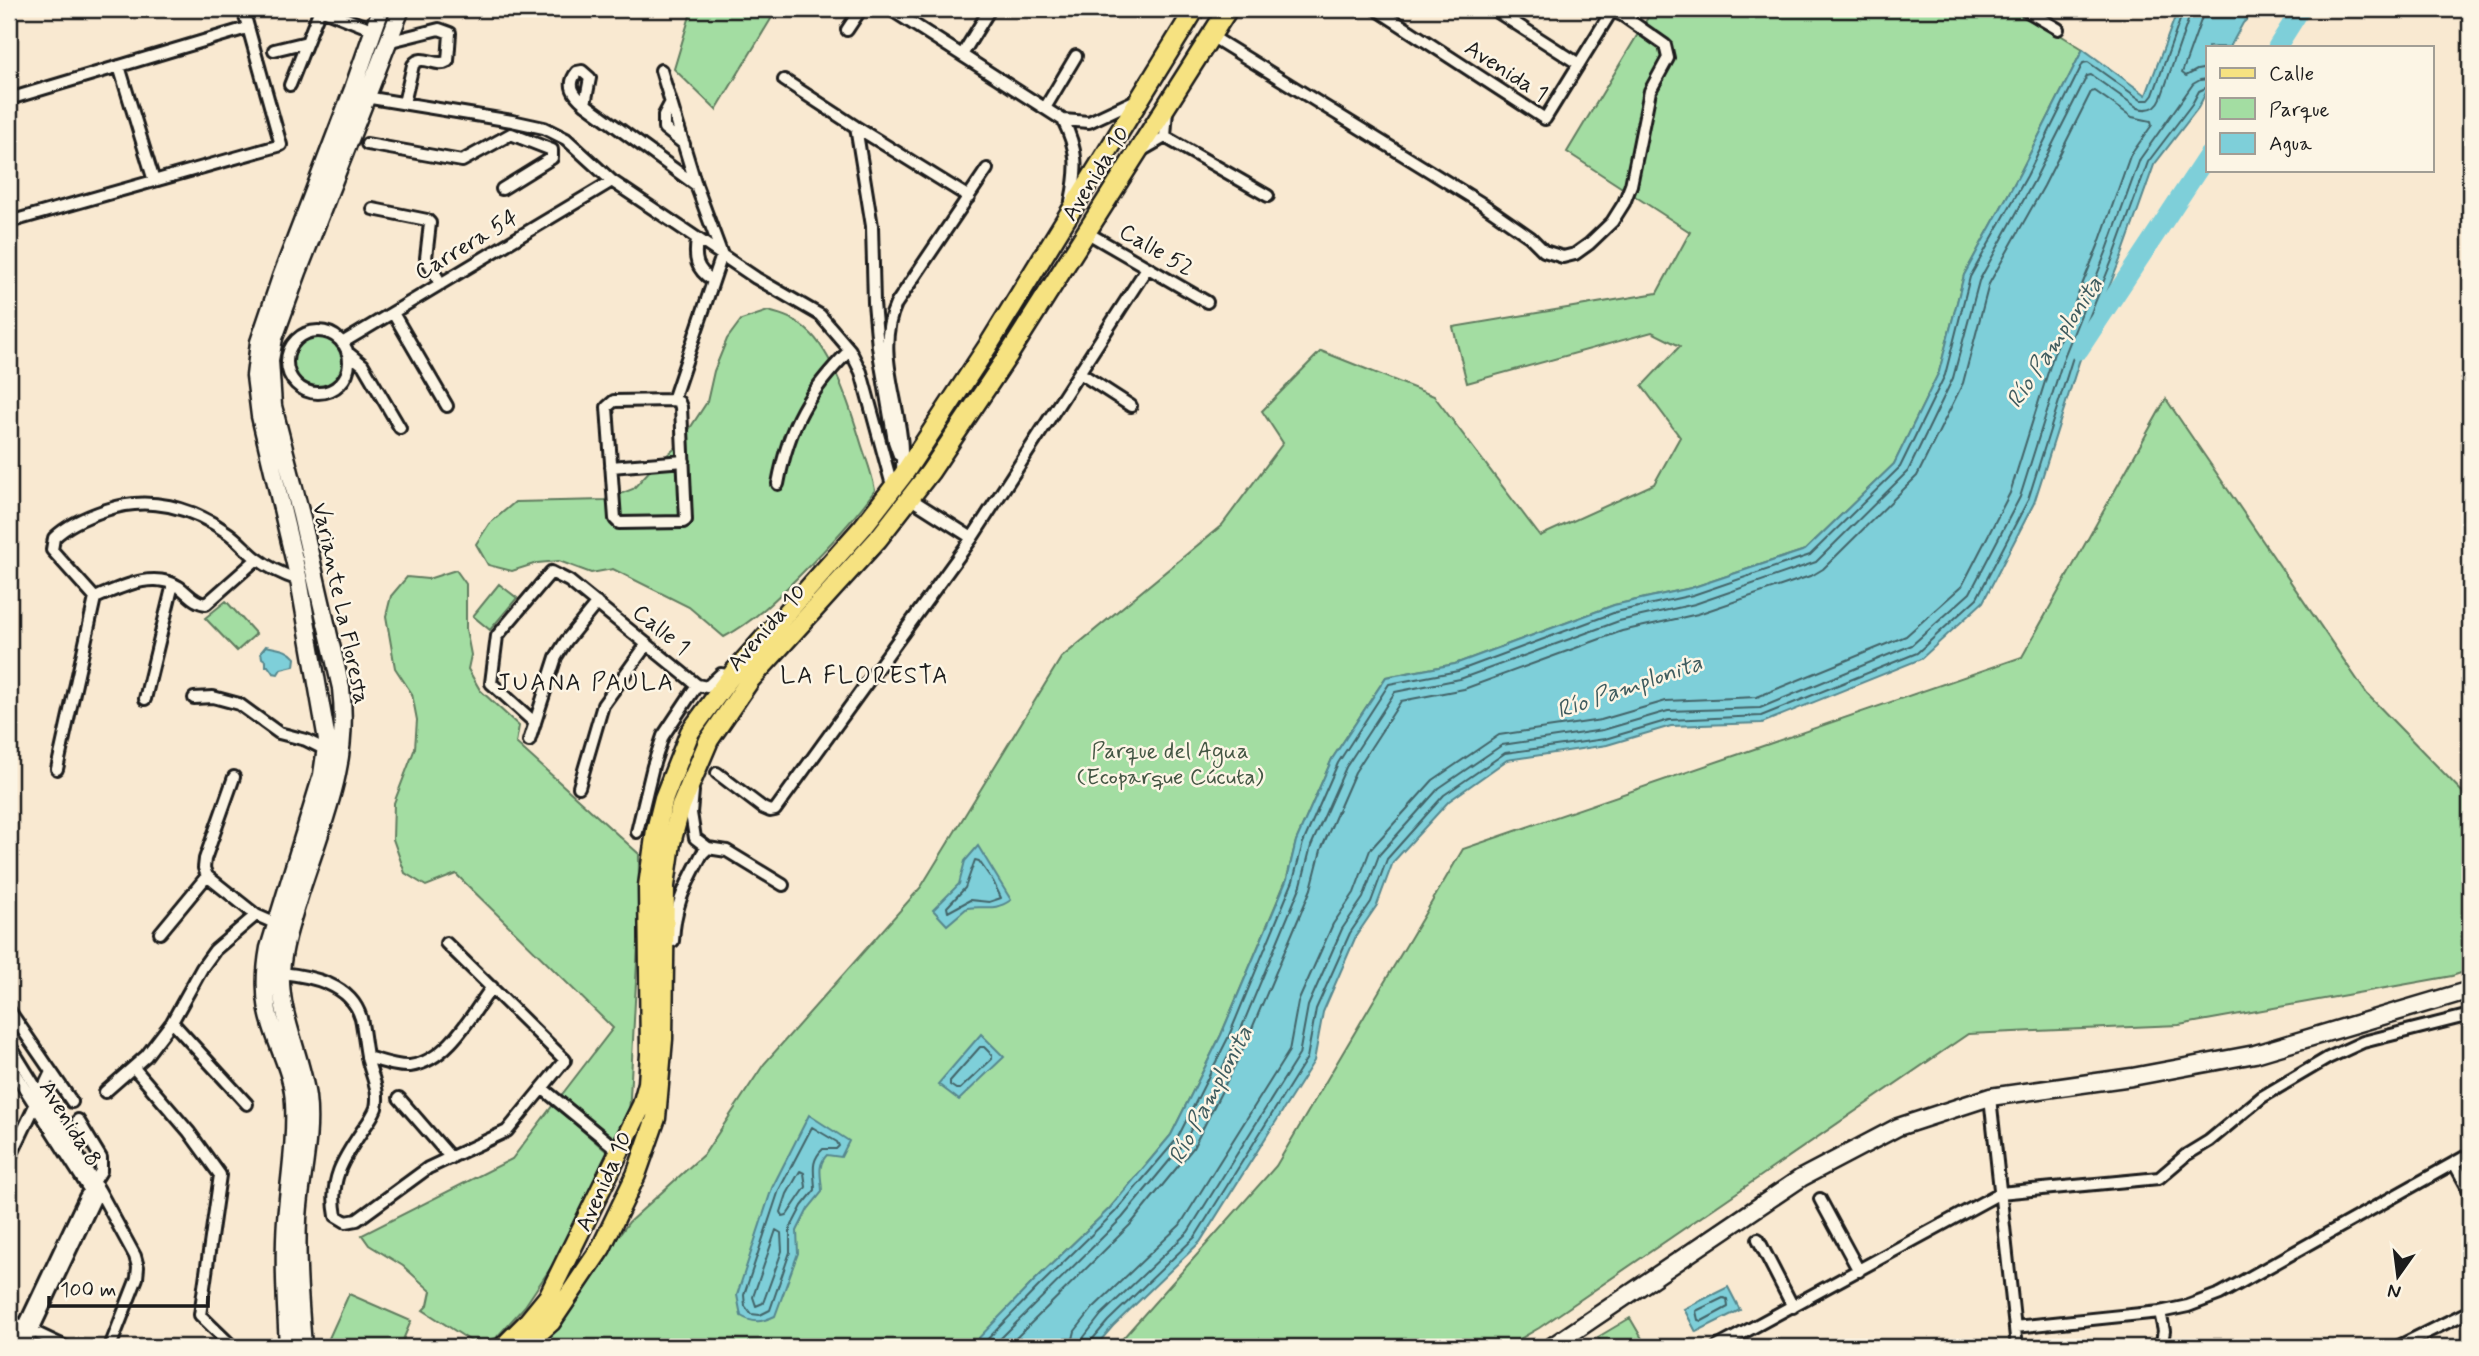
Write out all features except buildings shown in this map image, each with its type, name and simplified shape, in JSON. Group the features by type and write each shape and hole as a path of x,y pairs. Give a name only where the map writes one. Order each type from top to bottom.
{"main road":[{"name":"Variante La Floresta","path":"331,167 381,9"},
{"name":"Variante La Floresta","path":"288,1347 285,1295 286,1222 295,1101 290,1074 268,1013 264,976 338,776 344,737 341,688 260,416 255,376 259,342 331,167 365,97 401,9"},
{"name":"Avenida 10","path":"511,1346 548,1297 642,1105 648,1083 648,886 664,797 690,732 731,676 862,528 924,443 988,345 1195,9"},
{"name":"Avenida 10","path":"511,1346 551,1322 601,1248 648,1144 659,1100 663,1039 665,886 671,843 681,806 696,768 727,711 750,680 911,499 982,396 1133,158 1157,136 1168,104 1228,9"},
{"path":"1125,122 1135,132 1157,136"},
{"path":"1108,150 1133,158"},
{"name":"Variante La Floresta","path":"300,549 299,580 322,705 326,750 322,775 282,927 281,973 284,1009 307,1097 308,1130 298,1220 303,1347"},
{"path":"1550,1347 1790,1186 1844,1154 1898,1127 1990,1097 2133,1077 2255,1054 2470,990"}],"street":[{"path":"9,222 281,145 243,9"},
{"path":"290,85 320,9 374,30"},
{"path":"510,9 524,9"},
{"path":"847,30 861,9"},
{"path":"890,9 1063,120 1075,143 1074,189 1069,212"},
{"path":"962,55 990,9"},
{"name":"Avenida 1","path":"1376,9 1545,119 1579,64"},
{"path":"1211,36 1481,203 1530,237 1544,251 1563,257 1575,254 1612,222 1624,204 1632,184 1650,91 1668,58 1665,45 1622,15 1609,10 1579,64 1493,9"},
{"path":"2024,9 2058,29"},
{"path":"9,99 247,28"},
{"path":"387,42 439,29 450,33 448,61 440,65 421,58 416,60 404,103"},
{"path":"274,50 307,42"},
{"path":"1045,108 1076,56"},
{"path":"119,66 154,181"},
{"path":"661,70 696,185 722,255 673,400"},
{"path":"784,80 969,197"},
{"path":"365,97 544,128 566,139 612,181 697,240 820,315 850,350 867,387 899,474"},
{"path":"1063,120 1089,122 1139,98"},
{"path":"585,104 696,185"},
{"path":"511,134 512,121"},
{"path":"856,127 872,226 878,347 899,474"},
{"path":"367,144 462,162 511,134 550,147 552,158 502,189"},
{"path":"1157,136 1268,196"},
{"path":"899,474 902,440 886,350 888,324 896,304 987,169"},
{"name":"Carrera 54","path":"345,348 393,313 612,181"},
{"path":"373,209 427,220 430,223 426,258 441,284"},
{"name":"Calle 52","path":"1086,232 1207,302"},
{"path":"697,240 696,264 712,280"},
{"path":"717,773 764,808 775,810 972,538 1147,268"},
{"path":"393,313 447,405"},
{"path":"345,348 348,372 343,380 327,392 307,391 292,379 287,365 288,357 297,340 305,334 326,332 345,348 363,365 400,428"},
{"path":"778,484 786,446 802,409 813,390 850,350"},
{"path":"1080,373 1132,405"},
{"path":"624,400 679,402 684,461 687,516 683,522 617,522 607,410 609,404 624,400"},
{"path":"902,440 912,445 924,443"},
{"path":"611,467 684,461"},
{"path":"911,499 972,538"},
{"path":"95,598 52,550 54,538 79,520 117,506 136,503 186,509 229,533 257,559 299,580"},
{"path":"95,598 138,582 156,580 173,584 198,602 206,604 257,559"},
{"name":"Calle 1","path":"535,723 491,683 497,636 551,572 569,580 697,685 707,687 721,674 731,676"},
{"path":"145,699 173,584"},
{"path":"57,769 95,598"},
{"path":"529,741 556,657 597,603"},
{"path":"579,787 603,705 647,644"},
{"path":"637,832 663,736 697,685"},
{"path":"194,698 214,697 239,704 279,733 306,740 326,750"},
{"path":"696,768 691,813 695,838 708,848 727,851 783,885"},
{"path":"234,777 204,868 207,876 256,915 282,927"},
{"path":"663,981 671,967 676,908 702,854 708,848"},
{"path":"160,933 207,876"},
{"path":"105,1092 134,1068 172,1021 201,968 215,950 256,915"},
{"path":"281,973 308,975 327,982 346,995 360,1015 367,1057 378,1092 375,1110 342,1164 333,1190 336,1216 346,1222 357,1220 428,1168 507,1131 565,1060 446,943"},
{"path":"367,1057 411,1066 428,1059 443,1050 460,1032 492,987"},
{"path":"9,1010 72,1102"},
{"path":"1717,1347 2000,1194 2159,1178 2262,1097 2328,1058 2363,1042 2470,1014"},
{"path":"172,1021 247,1104"},
{"path":"9,1044 96,1192"},
{"name":"Avenida 8","path":"9,1064 35,1106 96,1192 135,1256 137,1278 110,1347"},
{"path":"134,1068 189,1132 220,1175 200,1315 233,1347"},
{"path":"9,1160 51,1072"},
{"path":"542,1088 620,1152"},
{"path":"1990,1097 2017,1347"},
{"path":"399,1098 451,1158"},
{"path":"15,1347 29,1329 96,1192 102,1164 78,1120"},
{"path":"2015,1327 2160,1312 2188,1306 2220,1294 2470,1154"},
{"path":"2454,1163 2470,1192"},
{"path":"1820,1199 1859,1271"},
{"path":"1758,1239 1793,1307"},
{"path":"2397,1347 2470,1311"},
{"path":"2160,1312 2164,1331 2161,1347"},
{"path":"9,1320 66,1347"},
{"path":"25,1347 29,1329"},
{"path":"1742,1347 1747,1331"}],"green space":[{"path":"692,9 777,9 716,110 674,69"},
{"name":"Parque del Agua (Ecoparque Cúcuta)","path":"1653,9 2018,9 2083,49 1964,275 1939,372 1894,464 1805,550 1691,588 1614,605 1455,664 1386,677 1332,759 1296,841 1287,878 1221,1035 1171,1135 1110,1208 1033,1282 972,1347 530,1347 557,1320 629,1222 705,1153 764,1064 921,887 1061,658 1222,525 1283,443 1262,411 1321,351 1434,396 1540,536 1654,484 1680,437 1642,386 1680,346 1652,332 1467,383 1453,327 1657,293 1690,232 1567,152"},
{"path":"768,311 798,323 825,352 846,399 875,490 841,532 776,599 724,637 689,607 613,569 591,573 559,561 537,563 512,571 488,565 476,544 489,524 515,502 605,500 633,489 654,466 679,445 707,402 714,371 727,339 741,320"},
{"path":"323,335 333,339 341,347 345,362 341,377 333,385 313,389 303,385 295,377 291,357 295,347 303,339"},
{"path":"2166,399 2367,694 2470,800 2470,970 2452,976 2179,1025 1968,1034 1539,1328 1506,1347 1115,1347 1276,1166 1463,849 2022,657"},
{"path":"456,570 466,584 466,629 471,655 468,669 480,690 519,726 516,743 639,854 638,943 629,1117 618,1145 560,1097 613,1028 456,874 426,886 405,873 393,839 394,803 415,748 417,720 412,694 395,668 386,616 391,596 407,577 428,579"},
{"path":"499,584 517,598 490,630 473,616"},
{"path":"226,601 256,634 237,651 205,618"},
{"path":"553,1105 614,1158 587,1214 525,1306 496,1338 477,1345 423,1310 428,1305 431,1291 403,1266 369,1245 362,1235 512,1159"},
{"path":"349,1294 411,1321 400,1347 325,1347"},
{"path":"1630,1318 1647,1347 1604,1347 1598,1337"}],"water":[{"path":"2178,9 2258,9 2243,23 2231,46 2206,46 2206,93 2198,108 2154,165 2122,255 2079,362 2034,503 1983,602 1921,659 1762,723 1671,726 1607,745 1507,760 1449,801 1393,862 1377,905 1356,936 1323,1012 1314,1061 1200,1242 1113,1326 1095,1347 970,1347 1110,1208 1171,1135 1221,1035 1287,879 1296,841 1332,759 1386,677 1455,664 1614,605 1691,588 1805,550 1894,464 1939,372 1964,275 2083,49 2146,95"},
{"path":"266,646 289,652 295,658 294,666 281,669 278,674 273,673 262,658 261,652"},
{"path":"978,846 1011,900 994,907 967,908 947,925 933,910 959,884 965,861"},
{"path":"981,1034 1004,1057 959,1100 938,1084"},
{"path":"809,1115 849,1141 841,1157 827,1155 822,1163 822,1192 808,1209 797,1231 798,1253 775,1316 762,1321 750,1320 741,1316 737,1295 772,1188"},
{"path":"1728,1287 1740,1310 1696,1332 1684,1309"}],"waterway":[{"name":"Río Pamplonita","path":"2278,46 2301,9"},
{"name":"Río Pamplonita","path":"2079,350 2206,158"}],"district":[{"name":"LA FLORESTA","path":"865,675"},
{"name":"JUANA PAULA","path":"586,682"}]}
